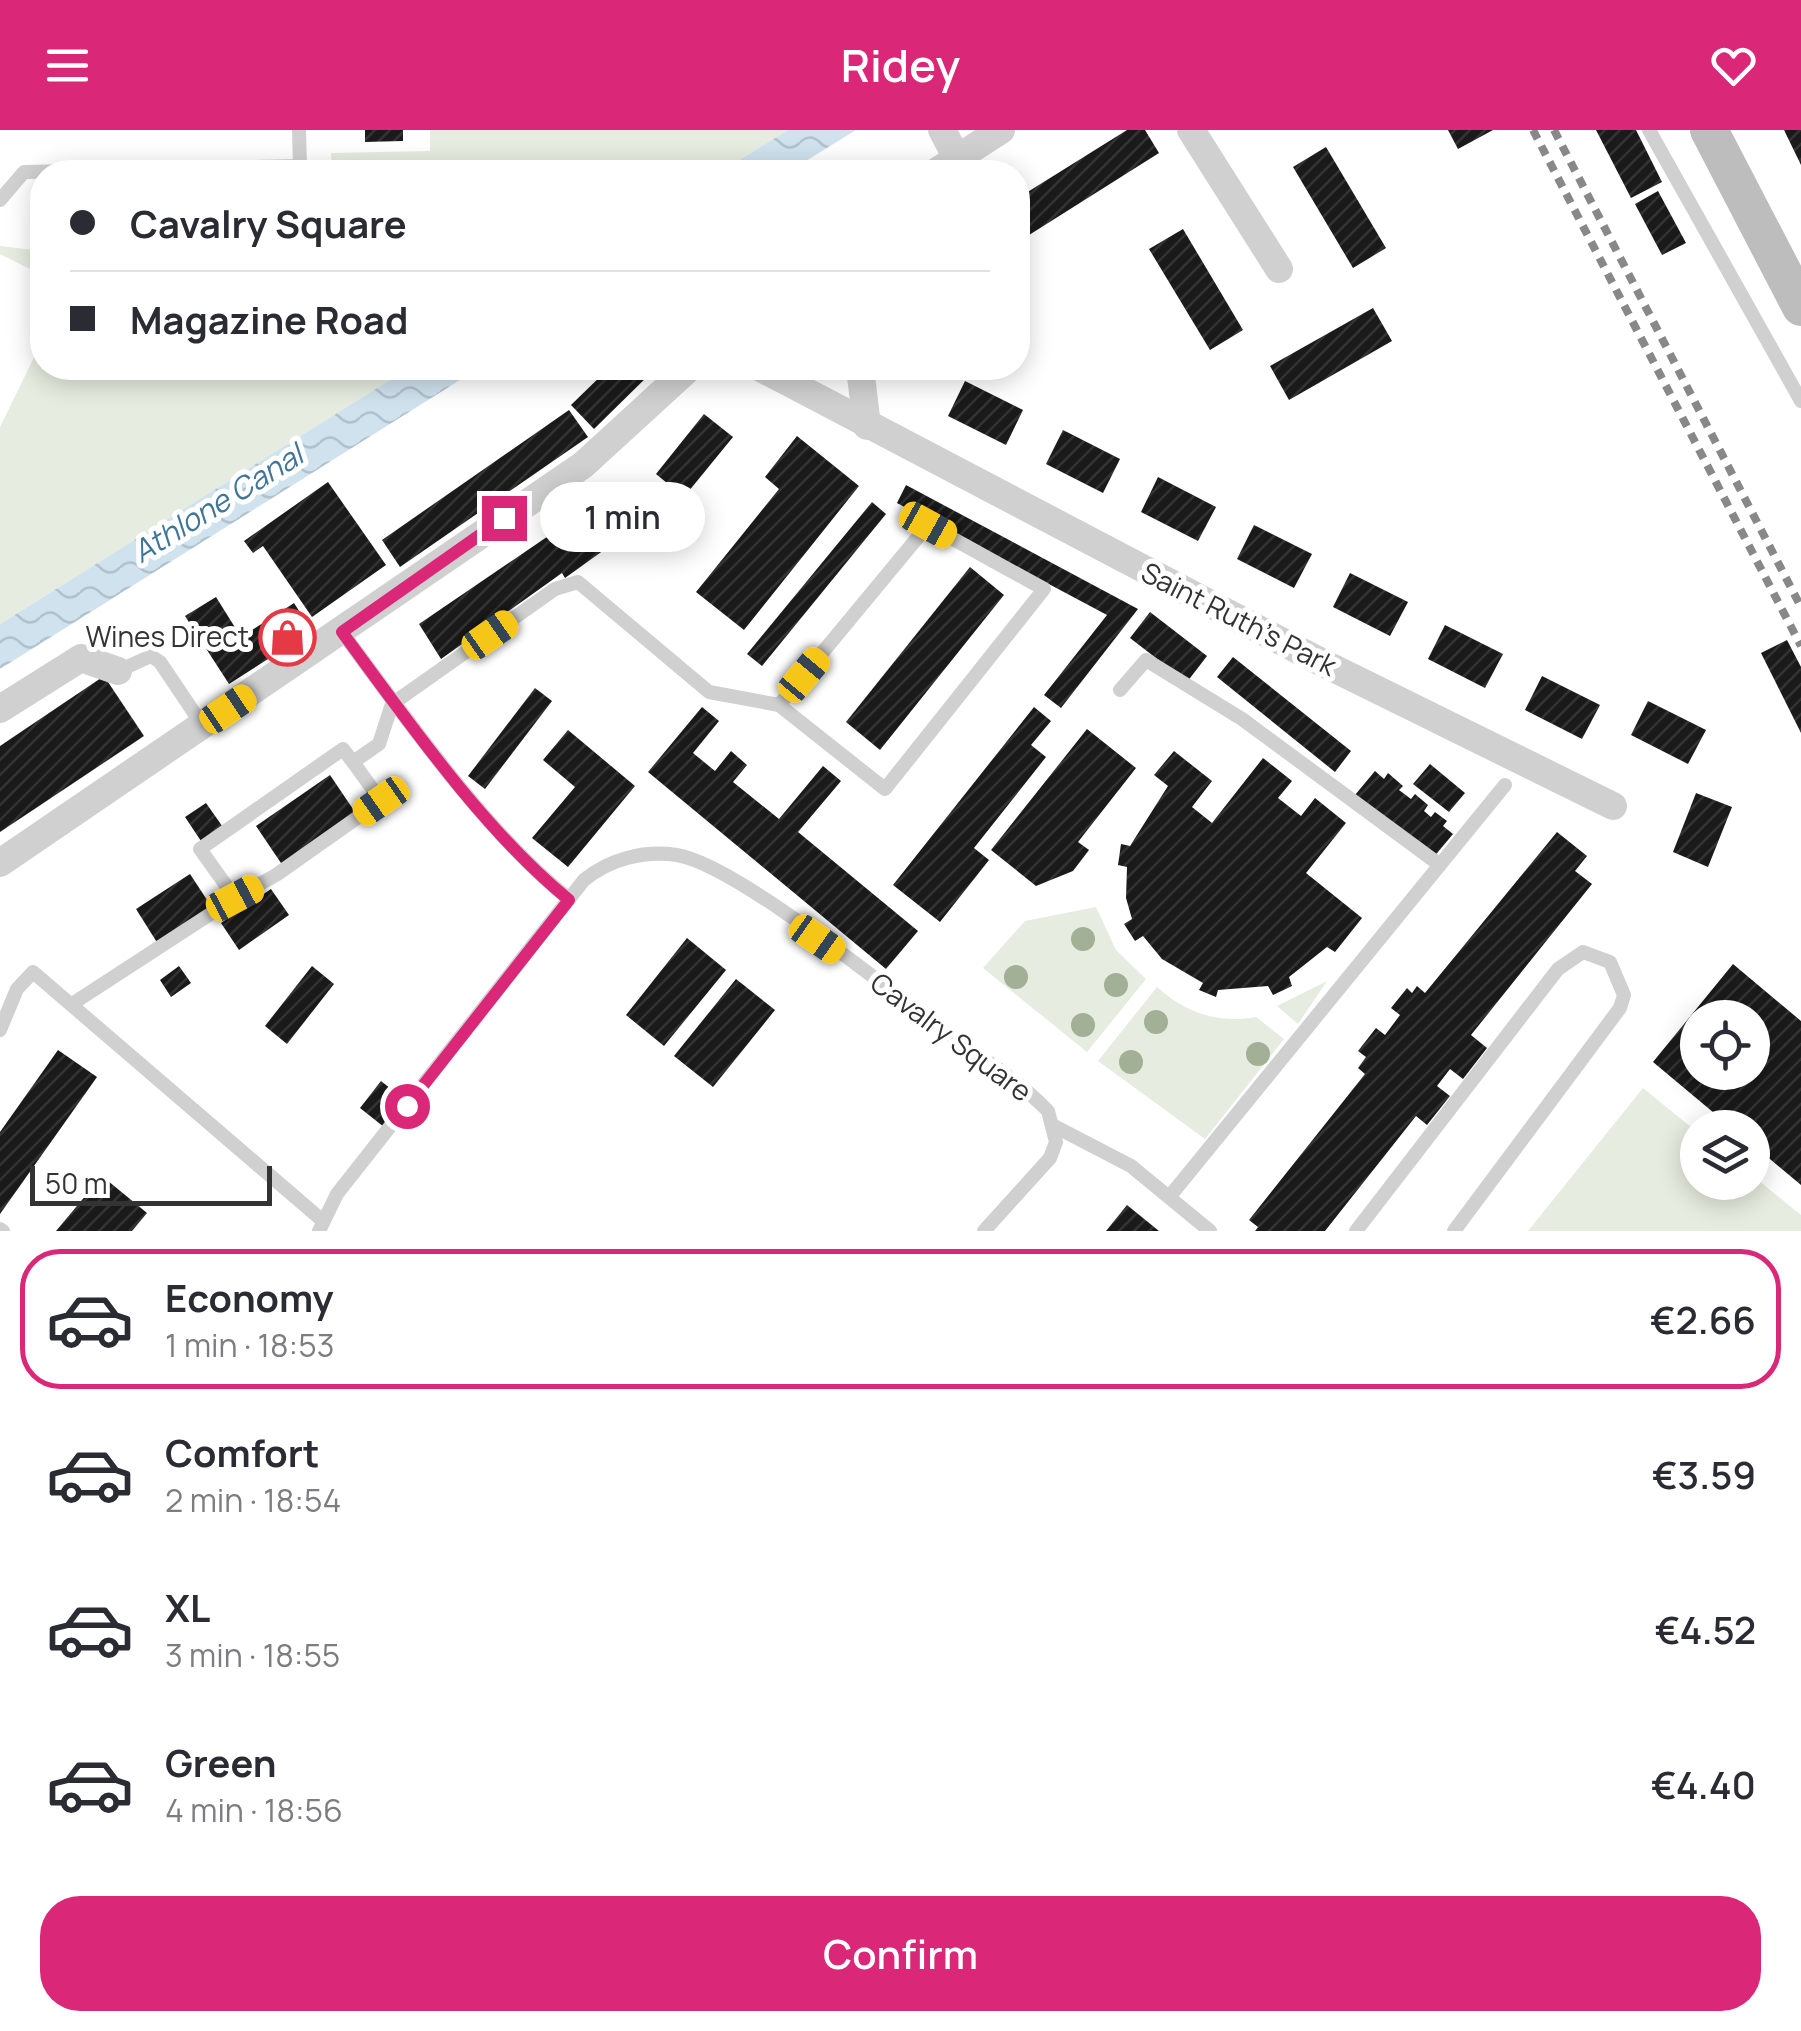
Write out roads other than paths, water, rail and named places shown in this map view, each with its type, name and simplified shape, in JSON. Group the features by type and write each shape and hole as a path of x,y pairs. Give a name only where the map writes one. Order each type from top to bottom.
{"main road":[{"path":"1709,130 1801,307"}],"street":[{"path":"942,130 946,160"},
{"path":"955,160 1000,130"},
{"path":"1191,130 1280,269"},
{"path":"0,863 582,465 676,380"},
{"name":"Saint Ruth's Park","path":"783,380 1321,662 1613,806"},
{"path":"861,380 867,426"},
{"path":"0,708 81,658 118,671"}],"lane":[{"path":"299,130 300,160"},
{"path":"1649,130 1801,402"},
{"path":"0,200 24,172 30,172"},
{"path":"353,762 379,744 392,704 555,589 578,582 709,692 779,705 885,789 1044,589 928,525 779,705"},
{"path":"342,632 392,704 536,872 569,900"},
{"path":"118,671 150,656 160,662 203,726"},
{"path":"1120,690 1146,660 1242,719 1440,865"},
{"path":"72,1004 235,898 276,876 381,801 343,749 200,849 235,898"},
{"path":"1170,1196 1505,785"},
{"name":"Cavalry Square","path":"321,1226 337,1194 569,900 600,868 650,854 698,861 742,885 1020,1086 1048,1112 1056,1142 1050,1158 984,1231"},
{"path":"1356,1231 1558,969 1583,952 1610,962 1624,995 1620,1008 1454,1231"},
{"path":"0,1030 17,989 33,972 321,1226"},
{"path":"1054,1126 1131,1166 1210,1231"}],"water":[{"path":"788,130 856,130 807,160 739,160"},
{"name":"Athlone Canal","path":"390,380 460,380 0,669 0,624"}],"railway":[{"path":"1533,130 1801,646"},
{"path":"1554,130 1801,607"}],"place":[{"name":"Wines Direct","path":"288,637"}]}
